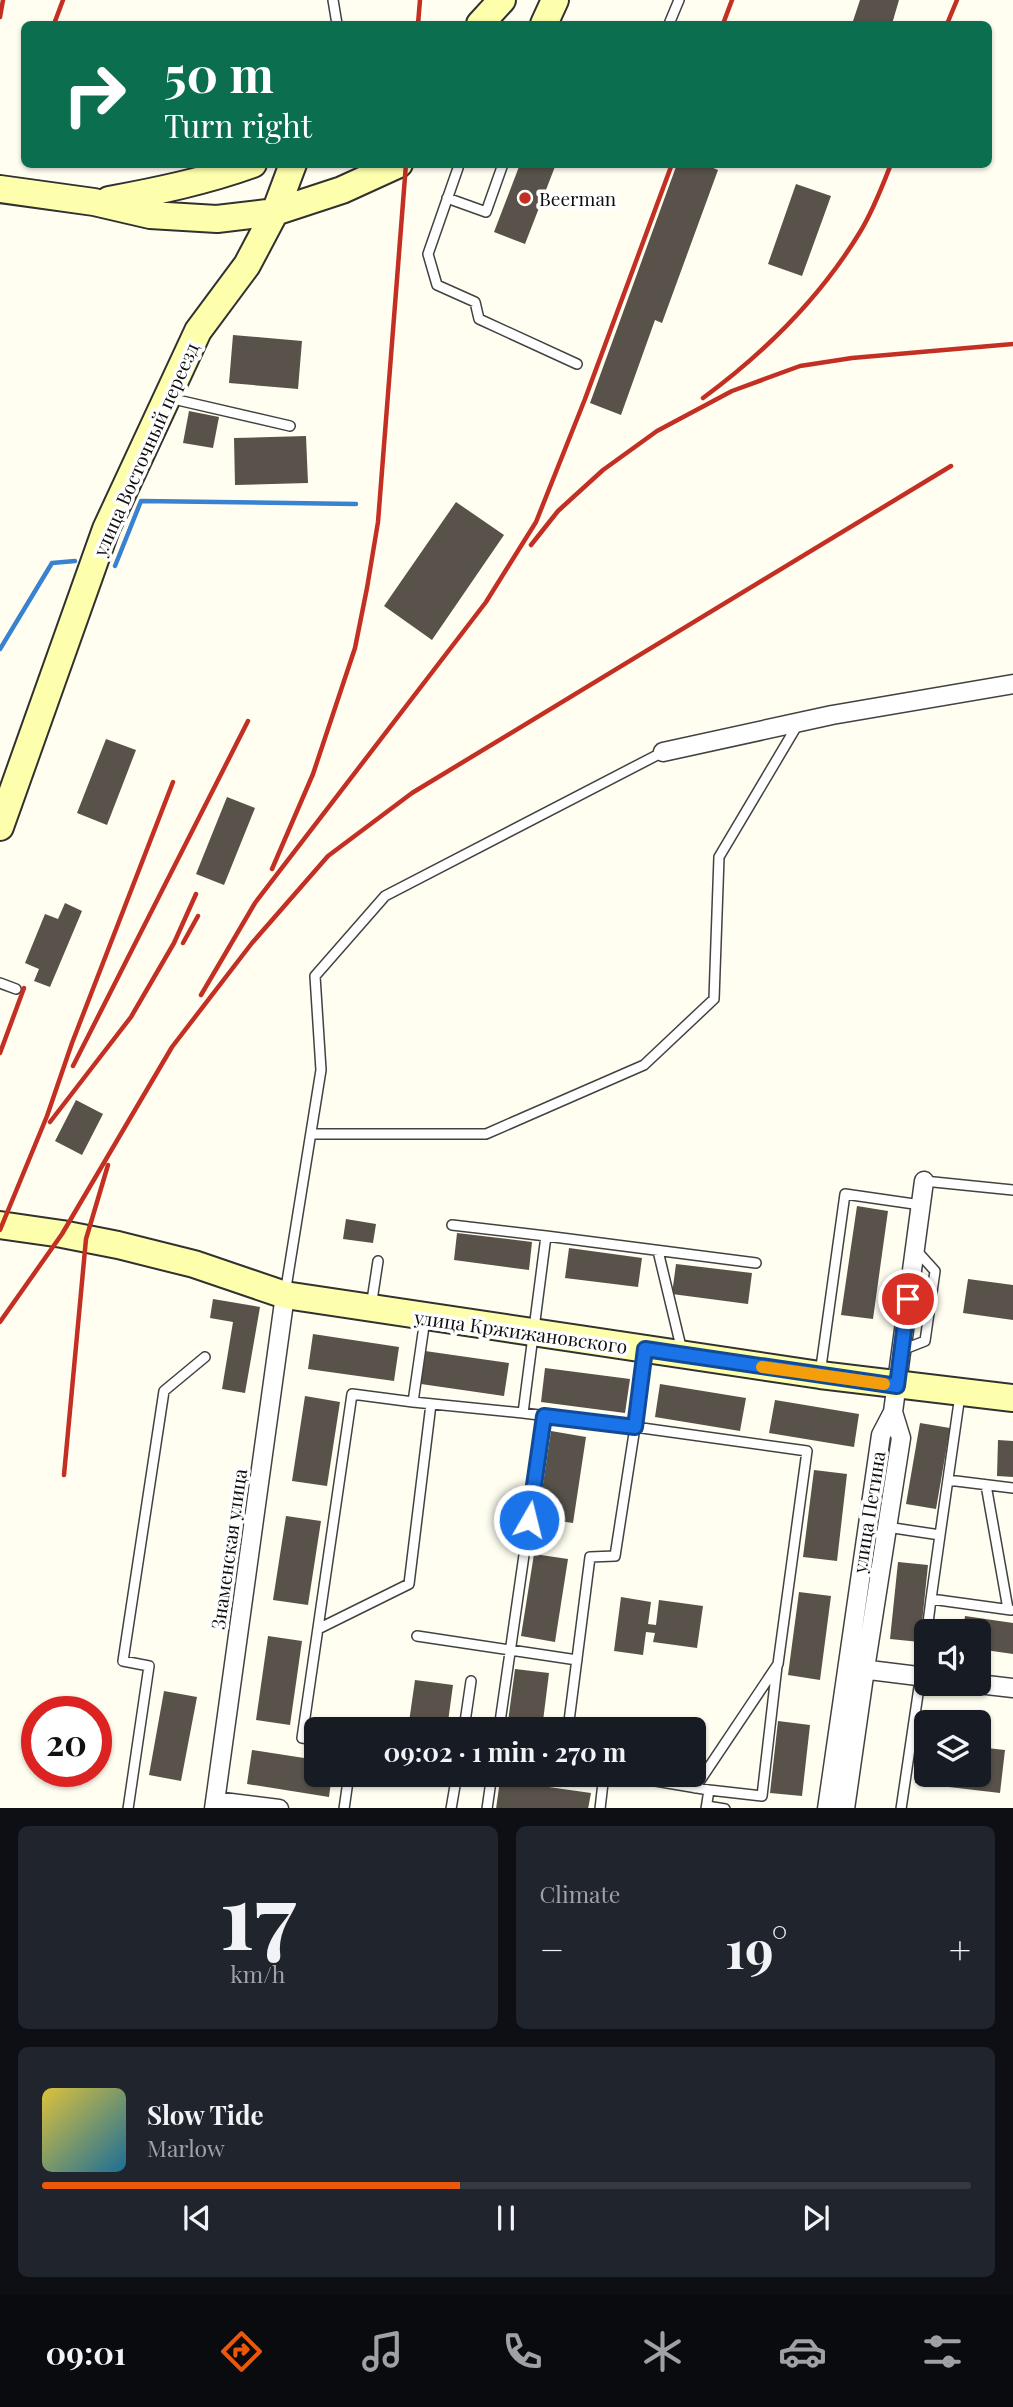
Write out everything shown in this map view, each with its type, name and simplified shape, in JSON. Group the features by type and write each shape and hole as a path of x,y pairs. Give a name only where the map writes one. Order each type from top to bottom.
{"street":[{"path":"483,21 502,0"},
{"path":"94,202 162,191 242,168"},
{"name":"улица Восточный переезд","path":"0,827 106,529 198,331 247,265 275,212 292,168"},
{"path":"0,188 94,202 150,215 217,219 275,212 342,190 390,168"},
{"path":"247,265 291,224 342,190"},
{"path":"663,752 799,722 1013,684"},
{"name":"улица Петина","path":"845,1808 856,1668 887,1527 901,1438 895,1399 924,1181"},
{"name":"улица Кржижановского","path":"0,1225 118,1245 194,1264 285,1296 820,1375 895,1399 961,1393 1013,1398"},
{"name":"Знаменская улица","path":"215,1805 285,1296"},
{"path":"827,1808 856,1668 881,1435 895,1399"},
{"path":"856,1668 914,1675"},
{"path":"991,1685 1013,1688"},
{"path":"215,1805 279,1808"}],"lane":[{"path":"333,0 336,21"},
{"path":"671,21 679,0"},
{"path":"458,168 428,254 437,285 475,303 479,319 577,364"},
{"path":"447,198 486,212 502,168"},
{"path":"167,397 290,426"},
{"path":"311,1133 486,1134 644,1065 714,999 719,857 799,722"},
{"path":"285,1296 321,1070 315,976 385,896 663,752"},
{"path":"0,983 16,989"},
{"path":"924,1181 1013,1190"},
{"path":"820,1375 845,1194 921,1205"},
{"path":"452,1226 756,1263"},
{"path":"523,1413 546,1236"},
{"path":"657,1251 683,1356"},
{"path":"371,1309 377,1261"},
{"path":"413,1402 425,1317"},
{"path":"570,1717 590,1557 615,1556 645,1349"},
{"path":"128,1808 149,1666 123,1661 164,1391 205,1357"},
{"path":"928,1619 961,1393"},
{"path":"305,1717 352,1394 635,1427 807,1451 762,1796 689,1787"},
{"path":"318,1629 409,1584 431,1404"},
{"path":"501,1717 544,1416"},
{"path":"948,1480 1013,1488"},
{"path":"931,1599 1011,1609 986,1485"},
{"path":"887,1527 940,1535"},
{"path":"417,1636 577,1660"},
{"path":"695,1788 778,1664"},
{"path":"466,1717 471,1681"},
{"path":"901,1808 921,1696"},
{"path":"344,1808 347,1787"},
{"path":"451,1808 455,1787"},
{"path":"487,1808 490,1787"},
{"path":"600,1808 602,1787"},
{"path":"709,1790 707,1807 725,1808"}],"building":[{"path":"860,0 899,0 893,21 853,21"},
{"name":"Beerman","path":"518,168 554,168 525,244 494,232"},
{"path":"676,168 718,170 662,323 655,320 621,415 590,403"},
{"path":"796,184 831,196 802,276 768,264"},
{"path":"233,335 302,341 298,389 229,383"},
{"path":"189,411 219,417 213,448 183,443"},
{"path":"306,436 308,483 235,485 234,438"},
{"path":"456,502 504,535 432,640 384,606"},
{"path":"106,739 136,750 107,825 77,813"},
{"path":"227,797 255,808 224,885 196,874"},
{"path":"65,903 82,911 50,987 34,981 39,969 25,963 45,914 58,919"},
{"path":"76,1100 103,1114 82,1155 55,1141"},
{"path":"857,1206 888,1211 873,1319 841,1315"},
{"path":"346,1219 376,1224 373,1243 343,1239"},
{"path":"457,1233 532,1242 529,1270 454,1260"},
{"path":"569,1248 642,1258 638,1287 565,1278"},
{"path":"676,1264 752,1273 748,1304 672,1294"},
{"path":"968,1279 1013,1285 1013,1320 963,1313"},
{"path":"213,1299 260,1307 245,1393 222,1389 233,1322 210,1318"},
{"path":"313,1334 399,1347 394,1381 308,1369"},
{"path":"425,1351 509,1363 504,1396 421,1384"},
{"path":"545,1368 630,1379 625,1413 541,1402"},
{"path":"660,1384 746,1398 740,1431 655,1417"},
{"path":"305,1396 340,1402 327,1486 292,1481"},
{"path":"775,1400 859,1414 854,1447 769,1433"},
{"path":"920,1423 950,1428 936,1509 906,1504"},
{"path":"551,1431 586,1437 573,1523 538,1518"},
{"path":"998,1440 1013,1441 1013,1477 997,1476"},
{"path":"814,1470 847,1474 837,1561 803,1557"},
{"path":"286,1516 321,1521 308,1605 273,1600"},
{"path":"534,1554 568,1559 555,1642 521,1636"},
{"path":"898,1562 928,1565 922,1619 914,1619 914,1641 890,1639"},
{"path":"799,1592 831,1596 820,1680 788,1675"},
{"path":"621,1597 651,1602 648,1624 656,1625 659,1600 703,1606 697,1648 653,1642 655,1633 646,1632 643,1655 614,1651"},
{"path":"965,1616 986,1619 965,1619"},
{"path":"991,1620 1013,1623 1013,1654 991,1651"},
{"path":"268,1636 302,1641 290,1725 256,1720"},
{"path":"515,1669 549,1673 544,1717 509,1717"},
{"path":"415,1680 453,1685 449,1717 410,1717"},
{"path":"164,1691 197,1697 181,1781 149,1775"},
{"path":"778,1721 810,1725 802,1796 770,1793"},
{"path":"991,1748 1005,1750 1000,1793 949,1787 991,1787"},
{"path":"252,1750 304,1758 304,1787 330,1787 329,1797 247,1784"},
{"path":"499,1787 549,1787 591,1793 588,1808 496,1808"}],"waterway":[{"path":"115,566 141,501 356,504"},
{"path":"0,649 52,563 75,561"}],"railway":[{"path":"0,17 3,0"},
{"path":"55,21 63,0"},
{"path":"418,21 420,0"},
{"path":"724,21 732,0"},
{"path":"948,21 957,0"},
{"path":"272,869 313,774 355,648 367,588 378,522 406,168"},
{"path":"201,995 255,903 486,602 536,522 585,399 671,168"},
{"path":"703,398 769,343 809,302 865,224 889,168"},
{"path":"531,545 558,511 603,470 657,431 732,391 800,366 852,358 1013,344"},
{"path":"0,1322 62,1234 172,1047 252,943 328,856 412,793 951,466"},
{"path":"73,1066 248,721"},
{"path":"0,1230 47,1116 72,1043 173,782"},
{"path":"50,1122 131,1017 174,943 196,894"},
{"path":"183,943 198,916"},
{"path":"0,1053 24,988"},
{"path":"64,1475 86,1239 108,1165"}],"slow traffic":[{"path":"762,1367 884,1384"}],"place":[{"name":"Beerman","path":"525,198"}],"route":[{"path":"529,1520 544,1416 635,1427 645,1349 897,1386 908,1299"}]}
